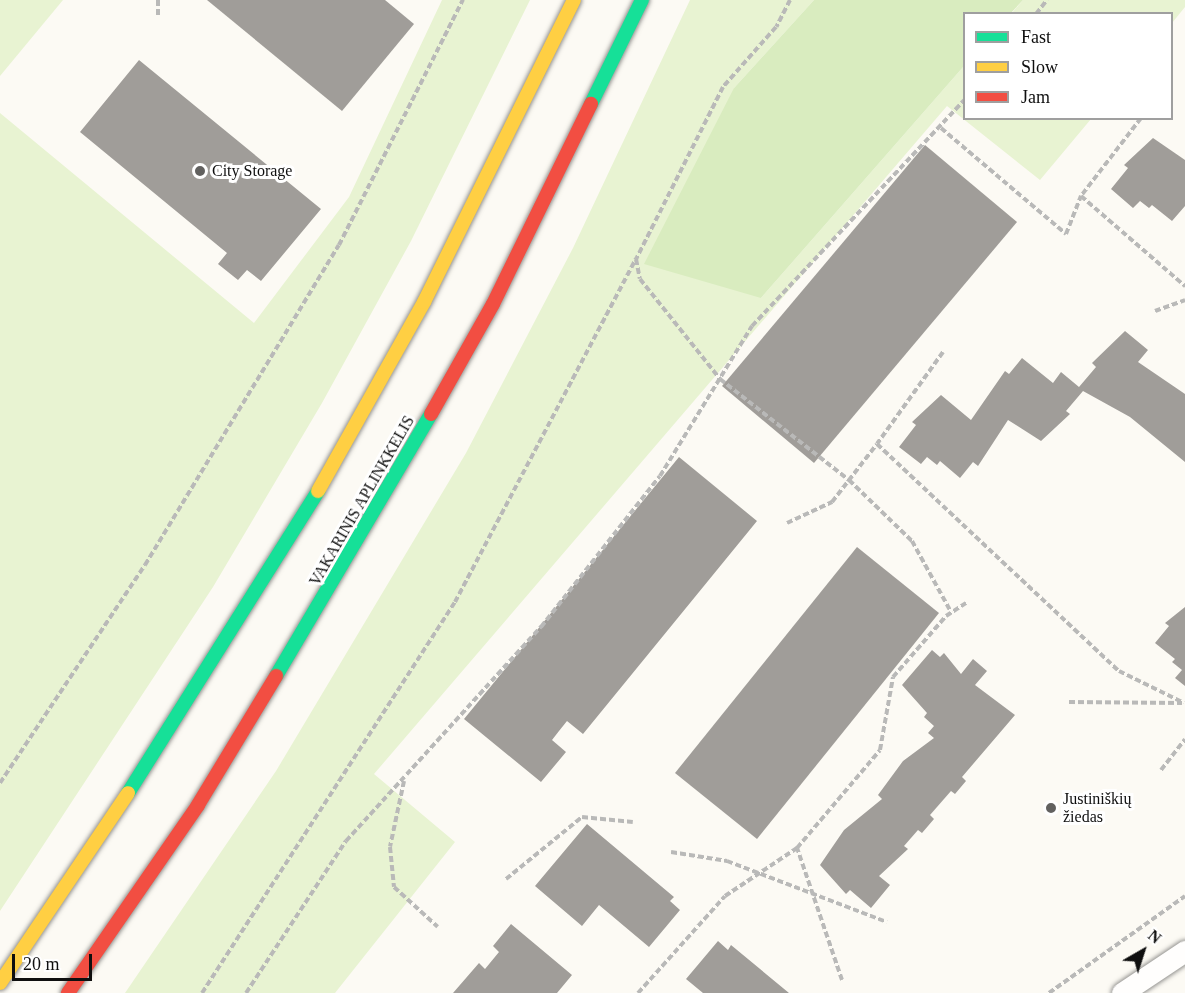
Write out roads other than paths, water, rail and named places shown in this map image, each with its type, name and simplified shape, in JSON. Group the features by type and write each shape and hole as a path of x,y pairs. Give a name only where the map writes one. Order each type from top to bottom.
{"highway":[{"path":"0,983 203,681 309,507 424,302 574,0"},
{"name":"VAKARINIS APLINKKELIS","path":"68,993 198,804 375,514 493,304 642,0"},
{"path":"79,993 92,960"}],"street":[{"path":"1122,993 1185,951"}],"place":[{"name":"City Storage","path":"200,171"},
{"name":"Justiniškių žiedas","path":"1051,808"}]}
